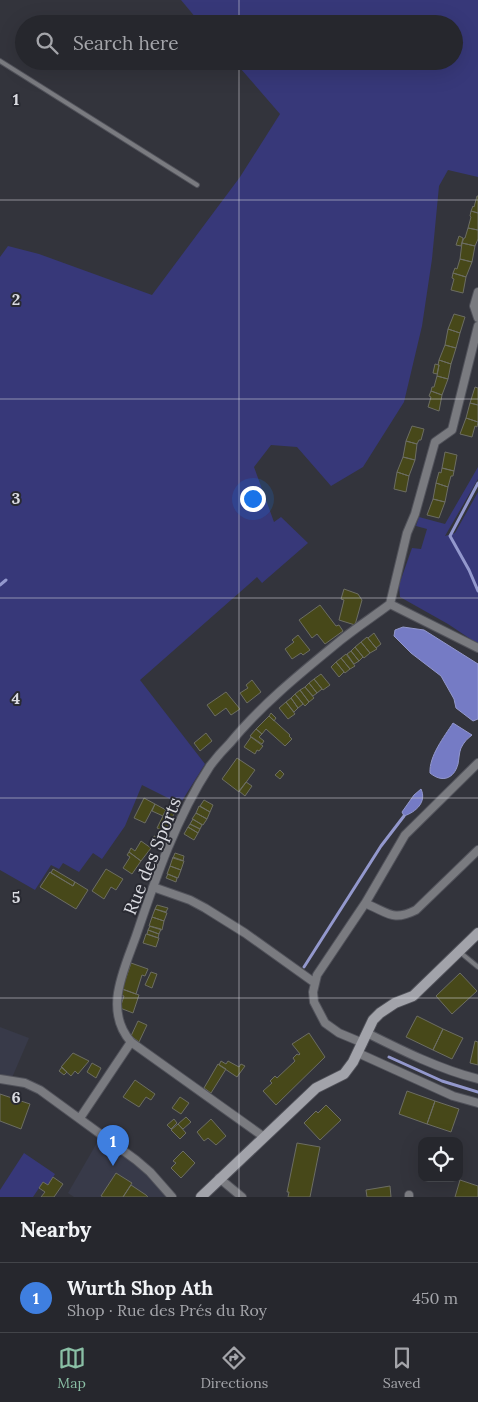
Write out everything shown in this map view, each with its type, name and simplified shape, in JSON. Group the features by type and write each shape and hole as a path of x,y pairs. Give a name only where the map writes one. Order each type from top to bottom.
{"main road":[{"path":"201,1197 316,1088 344,1074 358,1053 373,1020 380,1013 413,996 478,933"}],"street":[{"path":"478,292 474,306 478,318"},
{"path":"478,326 452,430 435,442 415,514 406,533 390,604 478,648"},
{"name":"Rue des Sports","path":"264,1137 130,1042 124,1035 118,1016 116,994 180,816 211,765 243,727 278,692 342,639 390,604"},
{"path":"478,763 405,835 366,902 317,975 313,992 314,1002 325,1023 339,1033 365,1038 457,1074 478,1079"},
{"path":"366,902 397,917 406,915 416,910 478,850"},
{"path":"153,887 190,900 206,908 245,933 315,983"},
{"path":"80,1118 130,1042"},
{"path":"358,1053 452,1096 478,1103"},
{"path":"0,1079 25,1083 40,1090 150,1172 172,1197"},
{"path":"220,1178 242,1197"}],"lane":[{"path":"0,62 197,185"},
{"path":"459,952 478,967"}],"shaded area":[{"path":"181,0 478,0 478,177 448,170 439,186 432,259 422,326 404,402 363,467 331,486 297,447 271,445 254,467 274,522 281,517 308,543 262,583 257,577 140,680 205,764 180,804 142,785 125,826 102,859 93,853 79,872 63,863 59,869 51,865 35,890 0,870 0,257 8,246 39,254 152,295 240,177 280,114 242,70 463,70 463,15 194,15"},
{"path":"478,467 478,479 445,536 455,533 478,492 478,644 448,624 400,597 399,585 412,548 421,549 427,529 416,526 419,517 445,524"},
{"path":"0,1027 29,1038 11,1080 0,1079"},
{"path":"102,1134 136,1160 172,1197 74,1197 68,1193"},
{"path":"24,1153 55,1174 48,1185 43,1182 33,1197 0,1197 0,1190"}],"water":[{"path":"403,627 424,630 478,664 478,719 473,721 456,708 454,699 441,676 411,653 394,636 395,630"},
{"path":"453,723 472,735 461,748 454,773 443,779 430,773 430,767 438,747"},
{"path":"421,789 423,798 419,806 413,812 404,816 402,812 414,795"}],"building":[{"path":"478,196 478,213 471,211"},
{"path":"471,211 478,213 478,230 468,228"},
{"path":"468,228 478,230 478,239 475,246 462,243"},
{"path":"459,236 463,238 461,246 456,245"},
{"path":"462,243 475,246 472,262 460,259"},
{"path":"460,259 472,262 466,277 453,273 455,268 457,269"},
{"path":"453,273 466,277 463,293 451,290 454,279 452,278"},
{"path":"454,314 465,317 460,333 448,329"},
{"path":"448,329 460,333 456,348 445,345"},
{"path":"445,345 456,348 451,364 439,360"},
{"path":"439,360 451,364 448,379 437,376"},
{"path":"435,364 439,365 437,374 433,373"},
{"path":"437,376 448,379 442,395 431,391"},
{"path":"475,387 478,388 478,405 470,403"},
{"path":"431,391 442,395 439,411 428,407"},
{"path":"470,403 478,405 478,422 466,418"},
{"path":"466,418 478,422 472,437 460,434"},
{"path":"412,426 424,429 421,440 417,444 406,441"},
{"path":"406,441 417,444 415,460 403,457"},
{"path":"445,452 457,455 454,471 442,468"},
{"path":"403,457 415,460 409,476 397,472"},
{"path":"442,468 454,471 448,487 436,483"},
{"path":"397,472 409,476 406,492 394,489"},
{"path":"436,483 448,487 445,502 433,499"},
{"path":"433,499 445,502 439,518 427,515"},
{"path":"344,589 358,594 362,600 355,625 339,620 344,600 341,599"},
{"path":"320,605 336,626 339,625 343,631 325,644 317,634 312,638 299,620"},
{"path":"374,633 381,644 376,648 368,638"},
{"path":"298,635 310,650 292,659 285,649 294,642 292,640"},
{"path":"367,637 377,649 370,653 361,642"},
{"path":"361,642 370,653 364,658 355,647"},
{"path":"355,647 363,657 359,661 351,651"},
{"path":"351,651 359,661 354,664 347,654"},
{"path":"346,654 355,666 350,669 341,658"},
{"path":"341,658 350,669 345,673 336,662"},
{"path":"336,662 344,672 339,677 331,667"},
{"path":"321,674 330,685 323,690 314,679"},
{"path":"314,679 322,689 317,693 309,683"},
{"path":"252,680 261,692 247,703 240,693 248,688 246,685"},
{"path":"309,683 317,693 313,696 305,687"},
{"path":"305,687 314,698 309,702 300,690"},
{"path":"300,690 309,702 305,706 295,694"},
{"path":"226,692 240,709 231,715 226,708 215,716 207,705"},
{"path":"295,694 303,704 298,708 291,698"},
{"path":"291,698 298,708 294,712 286,702"},
{"path":"286,702 295,714 288,719 279,708"},
{"path":"271,713 276,718 274,721 269,716"},
{"path":"269,716 290,735 292,739 285,746 266,729 262,734 256,729"},
{"path":"256,729 262,734 259,737 264,741 262,744 250,736"},
{"path":"206,733 212,741 200,751 194,743"},
{"path":"251,737 263,746 255,754 244,747"},
{"path":"237,758 255,770 239,792 222,779"},
{"path":"280,770 284,774 280,779 275,775"},
{"path":"246,782 252,786 245,796 239,791"},
{"path":"144,798 155,804 145,823 134,818"},
{"path":"204,800 213,805 210,812 200,806"},
{"path":"155,804 166,810 163,816 152,811"},
{"path":"199,806 210,812 207,819 196,813"},
{"path":"166,810 174,814 165,832 157,828"},
{"path":"196,813 207,819 203,825 192,819"},
{"path":"193,819 202,825 200,829 190,824"},
{"path":"190,824 200,829 198,833 188,827"},
{"path":"188,827 198,833 194,840 184,834"},
{"path":"154,836 161,839 159,845 152,842"},
{"path":"141,841 151,848 141,861 129,852 131,848 135,851"},
{"path":"129,852 141,861 132,874 123,868 130,857 127,855"},
{"path":"175,853 184,856 183,861 173,858"},
{"path":"173,857 184,861 181,870 170,866"},
{"path":"170,866 181,870 178,878 167,874"},
{"path":"53,869 75,882 73,886 51,873"},
{"path":"106,869 123,879 116,890 111,887 104,899 92,891"},
{"path":"50,872 73,886 75,882 88,890 76,909 40,887"},
{"path":"168,874 177,878 176,882 166,878"},
{"path":"157,905 168,908 166,912 155,909"},
{"path":"155,909 167,913 164,921 152,917"},
{"path":"152,917 164,921 162,930 149,926"},
{"path":"150,926 161,929 159,934 148,930"},
{"path":"148,930 159,934 158,938 147,934"},
{"path":"146,934 159,938 156,947 143,943"},
{"path":"131,963 148,969 145,976 142,975 136,994 122,989"},
{"path":"151,972 157,974 152,988 145,985"},
{"path":"460,973 477,991 452,1014 436,996"},
{"path":"122,989 139,995 133,1013 120,1008 124,996 120,995"},
{"path":"417,1016 443,1029 433,1050 406,1037"},
{"path":"138,1021 147,1025 139,1042 131,1036"},
{"path":"443,1029 463,1038 452,1059 433,1050"},
{"path":"309,1033 325,1057 276,1105 263,1091 272,1083 270,1081 275,1076 277,1078 295,1061 293,1058 297,1054 300,1054 292,1044"},
{"path":"475,1041 478,1042 478,1065 470,1063"},
{"path":"73,1053 89,1061 78,1074 75,1071 71,1076 61,1067"},
{"path":"221,1061 226,1064 228,1061 239,1067 241,1064 245,1066 237,1077 219,1065"},
{"path":"92,1063 101,1068 96,1078 87,1072"},
{"path":"218,1064 226,1069 211,1093 204,1088"},
{"path":"62,1067 67,1072 64,1075 59,1071"},
{"path":"135,1080 155,1094 151,1100 146,1097 139,1107 123,1097"},
{"path":"407,1091 435,1101 427,1124 399,1114"},
{"path":"0,1094 30,1104 21,1129 0,1121"},
{"path":"180,1097 189,1103 181,1114 172,1108"},
{"path":"435,1101 459,1109 451,1132 427,1124"},
{"path":"326,1105 341,1120 320,1140 304,1123 316,1111 318,1113"},
{"path":"186,1117 191,1122 183,1129 178,1124"},
{"path":"174,1119 177,1123 171,1129 167,1125"},
{"path":"211,1119 226,1136 216,1145 208,1138 204,1141 197,1132"},
{"path":"178,1124 186,1133 180,1139 171,1130"},
{"path":"297,1143 320,1147 310,1197 288,1197 289,1192 287,1192"},
{"path":"183,1151 195,1163 181,1178 171,1168 176,1163 173,1161"},
{"path":"116,1173 132,1183 123,1197 101,1196"},
{"path":"53,1177 63,1184 54,1197 41,1197 45,1192 39,1188 43,1182 48,1185"},
{"path":"463,1181 478,1186 478,1197 455,1197 459,1182"},
{"path":"131,1185 146,1195 148,1197 123,1197"},
{"path":"390,1186 391,1197 367,1197 366,1190"}],"waterway":[{"path":"478,483 450,536 469,570 478,591"},
{"path":"0,585 6,580"},
{"path":"304,967 381,846 404,816"},
{"path":"389,1057 442,1081 478,1092"}],"place":[{"name":"Wurth Shop Ath","path":"113,1166"}]}
